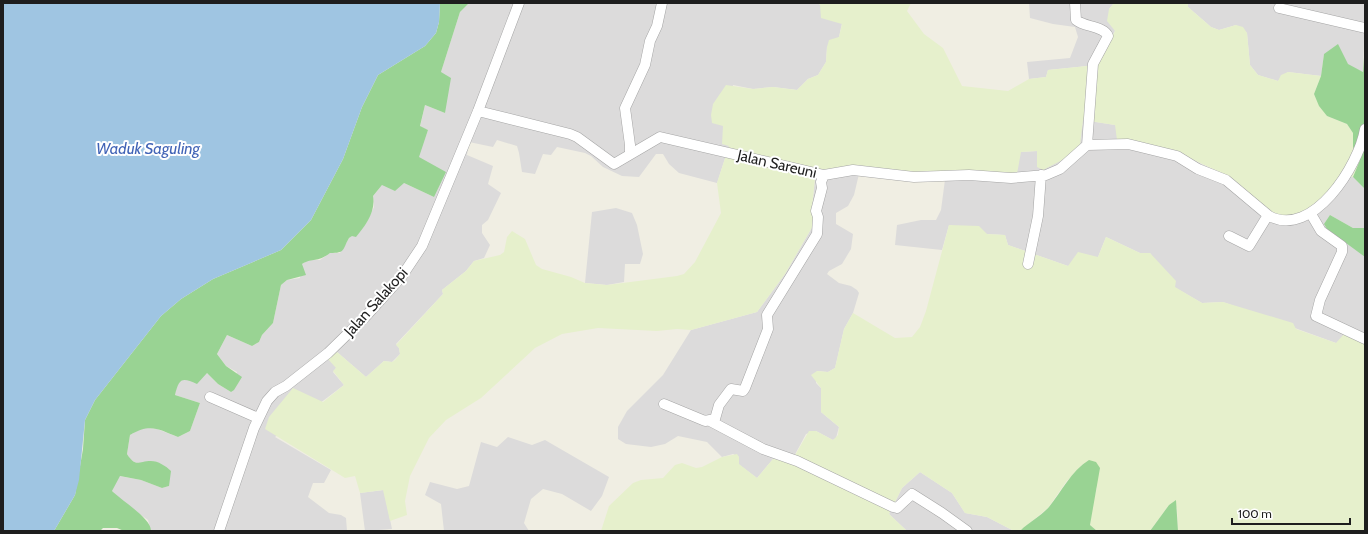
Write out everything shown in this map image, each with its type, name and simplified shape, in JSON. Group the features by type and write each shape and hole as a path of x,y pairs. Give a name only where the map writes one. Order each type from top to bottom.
{"street":[{"name":"Jalan Salakopi","path":"219,531 258,418 275,392 286,386 328,353 366,316 402,276 422,246 478,111 519,3"},
{"path":"1075,3 1076,20 1080,24 1104,31 1108,36 1093,64 1087,145 1128,144 1176,156 1198,168 1226,180 1268,215 1275,219 1290,221 1311,214 1346,176 1359,149 1365,129"},
{"path":"630,154 625,108 645,65 660,4"},
{"path":"1278,8 1365,28"},
{"name":"Jalan Sareuni","path":"478,111 570,134 577,137 614,164 660,137 824,175 853,170 914,177 969,175 1011,178 1041,176 1060,169 1087,145"},
{"path":"710,421 715,419 719,405 731,389 742,391 745,388 768,329 767,315 817,234 818,217 816,211 821,194 821,182 824,175"},
{"path":"1028,264 1038,216 1041,176"},
{"path":"1311,214 1321,232 1342,246 1342,252 1320,300 1316,316 1365,339"},
{"path":"1228,236 1249,246 1268,215"},
{"path":"210,397 258,418"},
{"path":"664,404 705,421 710,421 763,448 797,461 893,507 897,508 912,494 967,531"}],"shaded area":[{"path":"469,3 818,3 842,23 839,37 827,47 826,62 818,75 808,79 797,90 773,87 753,89 733,85 723,126 729,146 717,183 679,173 669,164 663,154 656,154 639,177 622,176 603,167 591,156 585,153 557,147 551,155 543,154 535,174 522,172 517,146 497,140 493,147 469,142 467,155 493,166 488,184 501,193 488,220 482,225 482,233 490,245 484,258 474,261 466,271 442,290 443,294 396,344 399,348 400,354 392,362 384,361 366,377 337,352 336,368 333,372 344,385 275,437 331,470 324,483 313,483 308,497 329,513 341,515 346,518 347,531 151,531 148,520 120,500 112,491 119,476 141,480 162,488 169,486 152,461 138,464 131,460 127,454 130,435 142,427 157,429 178,437 190,431 200,403 175,395 177,384 183,379 207,373 218,384 231,392 237,372 226,366 217,354 227,335 252,346 259,342 262,335 273,323 281,285 287,280 300,278 302,264 308,260 320,260 330,253 340,253 349,238 365,225 374,207 373,196 382,185 404,183 434,197 418,157 428,130 420,127 425,105 445,113 441,72 460,12"},
{"path":"1029,3 1114,3 1109,9 1115,31 1097,65 1048,70 1046,77 1029,79 1027,62 1070,58 1078,37 1075,27 1053,24 1030,18"},
{"path":"1188,3 1365,3 1363,72 1324,54 1321,76 1288,72 1278,81 1258,75 1250,65 1247,33 1236,25 1219,30 1211,27 1188,7"},
{"path":"1083,120 1115,125 1222,173 1238,183 1266,209 1341,176 1353,177 1365,189 1365,228 1353,228 1330,215 1343,240 1365,256 1365,341 1336,343 1223,302 1202,303 1174,287 1150,253 1140,253 1106,237 1098,257 1068,266 1008,245 1005,235 987,234 949,225 942,250 895,245 897,225 921,220 936,220 941,210 946,172 1021,152 1037,151 1037,166"},
{"path":"858,165 859,174 854,195 848,206 836,213 836,224 853,234 851,249 842,264 829,271 827,274 839,283 851,286 859,293 853,313 844,329 835,368 828,372 817,371 816,383 821,388 821,412 839,427 836,438 833,440 816,431 806,434 791,462 773,459 757,478 738,464 739,457 733,454 722,457 707,442 678,436 665,444 651,447 626,444 618,439 618,427 627,411 663,375 691,330 757,312 785,274 814,224 812,208 815,178 820,170"},
{"path":"616,208 632,213 637,225 643,254 640,264 625,264 624,282 607,285 585,283 592,212"},
{"path":"508,437 532,445 545,440 609,477 602,496 591,511 562,494 543,489 531,499 524,523 529,531 444,531 441,504 425,495 430,482 457,489 469,486 481,442 497,447"},
{"path":"920,472 952,493 965,513 987,517 1014,531 907,531 889,514 902,488"},
{"path":"384,490 392,529 365,531 360,493"}],"green space":[{"path":"440,3 469,3 460,12 441,72 451,78 445,113 425,105 420,126 428,130 419,157 446,172 434,197 404,183 395,191 382,185 373,196 373,208 366,223 356,237 352,236 349,238 343,250 330,253 322,258 302,264 306,275 287,280 281,285 273,323 262,335 259,342 252,346 227,335 217,354 226,366 242,377 234,390 231,392 218,384 207,373 197,384 188,380 182,380 178,385 175,395 200,403 190,431 178,437 154,428 149,428 137,431 130,435 127,454 133,461 138,463 151,461 156,462 171,471 169,486 162,488 141,480 120,476 112,491 147,521 151,531 124,531 117,528 103,528 100,531 54,531 75,495 83,449 85,420 95,400 161,316 181,299 213,279 281,250 311,220 343,159 362,107 378,75 425,46 436,33 439,22"},
{"path":"818,3 911,3 907,11 924,34 943,48 962,86 1008,91 1029,79 1046,77 1048,70 1097,65 1115,31 1107,21 1109,9 1114,3 1188,3 1188,7 1211,27 1219,30 1236,25 1243,27 1247,33 1250,65 1258,75 1278,81 1281,75 1288,72 1321,76 1314,94 1327,116 1347,124 1353,133 1353,147 1360,160 1353,177 1341,176 1312,209 1286,218 1266,209 1238,183 1222,173 1174,151 1117,140 1115,125 1083,120 1080,145 1068,157 1043,170 1037,167 1037,151 1021,152 1017,174 904,172 858,165 820,170 815,178 812,208 814,224 785,274 757,312 691,330 677,329 657,331 598,328 562,334 535,348 481,398 446,420 429,438 410,476 405,501 407,515 390,521 383,490 360,493 355,476 345,478 265,429 269,417 293,388 323,402 344,385 333,371 336,368 328,359 337,352 366,377 384,361 392,362 395,360 400,354 399,348 396,345 443,294 442,290 466,271 474,261 500,255 504,252 507,237 512,231 525,239 536,265 542,269 571,277 585,283 607,285 684,274 695,262 721,213 717,183 729,146 722,144 723,126 712,123 711,115 713,104 726,85 753,89 773,87 797,90 808,79 818,75 826,62 829,40 839,37 842,24 821,18 820,5"},
{"path":"1365,43 1365,189 1353,177 1360,160 1353,147 1353,133 1347,124 1327,116 1319,106 1314,94 1321,76 1324,54 1338,44 1348,64 1363,72"},
{"path":"1330,215 1353,228 1365,228 1365,257 1327,229 1324,224"},
{"path":"949,225 979,226 987,234 1005,235 1008,245 1068,266 1078,252 1098,257 1106,237 1140,253 1150,253 1176,281 1175,287 1202,303 1223,302 1293,323 1296,329 1336,343 1344,334 1365,341 1365,531 1178,531 1177,508 1169,505 1150,531 1097,531 1090,525 1093,502 1097,488 1083,464 1066,482 1048,508 1020,531 1014,531 987,517 965,513 952,493 920,472 902,488 889,514 907,531 601,531 609,506 633,483 641,480 663,478 675,465 682,463 696,468 702,467 722,457 737,454 739,457 739,464 757,478 773,459 791,462 809,431 816,431 833,440 838,435 839,427 821,412 821,388 811,375 817,371 828,372 835,368 844,329 853,313 895,338 912,337 920,327 926,311"},
{"path":"1089,460 1096,462 1100,468 1090,525 1097,531 1020,531 1049,507 1072,475"},
{"path":"1176,500 1178,531 1150,531 1169,505"}],"water":[{"name":"Waduk Saguling","path":"3,3 440,3 439,22 436,33 425,46 378,75 362,107 343,159 311,220 281,250 213,279 181,299 161,316 95,400 85,420 79,480 75,495 54,531 3,531"}]}
